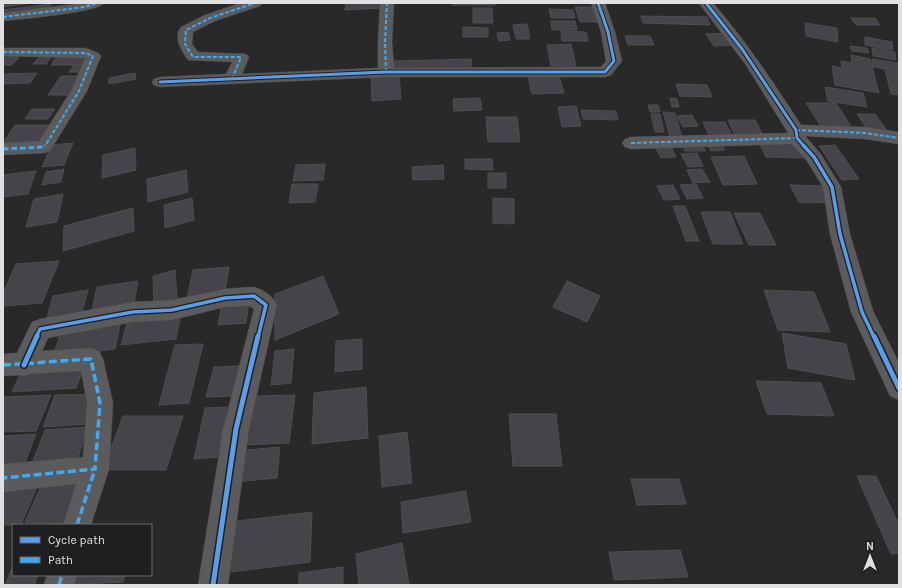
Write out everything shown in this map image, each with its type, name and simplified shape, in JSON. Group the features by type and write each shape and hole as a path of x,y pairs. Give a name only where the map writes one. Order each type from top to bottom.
{"street":[{"path":"3,17 85,7 97,3"},
{"path":"232,80 241,57 193,58 185,44 186,30 210,18 255,3"},
{"path":"386,72 385,42 388,3"},
{"path":"160,82 386,72 605,72 614,61 608,32 598,3"},
{"path":"706,3 724,23 750,58 832,187 840,234 862,312 899,388"},
{"path":"3,52 86,53 93,56 79,91 44,147 3,149"},
{"path":"631,143 679,143 797,134 864,133 899,138"},
{"path":"13,365 40,329 133,312 172,310 225,298 254,296 266,305 236,429 213,585"},
{"path":"13,365 91,358 100,403 95,469 77,524"},
{"path":"3,478 95,469"}],"building":[{"path":"3,3 31,3 3,7"},
{"path":"346,3 381,3 381,8 345,10"},
{"path":"452,3 496,3 496,5 452,5"},
{"path":"51,4 50,8 3,14 3,10"},
{"path":"575,7 596,7 601,22 580,22"},
{"path":"473,8 492,8 493,23 473,23"},
{"path":"549,9 573,10 575,18 551,18"},
{"path":"641,16 707,17 710,25 643,23"},
{"path":"851,18 875,18 880,25 856,25"},
{"path":"551,21 575,21 577,30 552,30"},
{"path":"805,23 837,28 838,42 806,36"},
{"path":"527,24 530,39 516,39 513,25"},
{"path":"463,27 488,28 488,37 463,37"},
{"path":"561,31 586,32 588,41 562,41"},
{"path":"508,32 510,40 499,41 497,33"},
{"path":"728,33 736,45 714,46 706,34"},
{"path":"625,36 650,36 654,45 628,45"},
{"path":"865,37 892,42 893,50 865,45"},
{"path":"571,44 576,66 551,66 547,45"},
{"path":"850,46 867,48 869,53 852,51"},
{"path":"872,48 895,52 896,60 873,56"},
{"path":"851,55 870,59 879,93 835,85 832,66 842,68 841,61 852,63"},
{"path":"3,56 20,56 12,65 3,65"},
{"path":"39,57 51,57 46,64 33,64"},
{"path":"56,57 91,57 81,72 69,72 74,65 51,65"},
{"path":"471,59 472,69 393,71 393,61"},
{"path":"872,59 898,63 899,95 891,94 885,69 873,67"},
{"path":"37,73 30,83 3,84 3,77 5,74"},
{"path":"135,73 136,79 109,84 109,78"},
{"path":"399,75 401,99 372,101 371,76"},
{"path":"61,76 82,76 70,95 48,95"},
{"path":"559,76 564,93 532,94 528,77"},
{"path":"676,84 707,85 712,97 680,96"},
{"path":"825,87 863,93 867,107 828,101"},
{"path":"480,98 482,110 454,111 453,99"},
{"path":"670,98 677,99 679,107 672,107"},
{"path":"806,103 836,103 852,128 822,128"},
{"path":"648,105 658,105 660,112 650,112"},
{"path":"576,106 581,126 562,127 558,107"},
{"path":"32,109 55,109 48,119 25,119"},
{"path":"581,110 616,111 618,120 583,119"},
{"path":"663,112 675,113 682,137 670,137"},
{"path":"651,114 660,114 664,132 655,132"},
{"path":"857,114 875,114 888,132 869,132"},
{"path":"692,115 698,126 683,127 677,116"},
{"path":"486,117 517,117 520,142 488,142"},
{"path":"728,120 755,120 763,135 735,135"},
{"path":"703,122 725,122 733,138 710,138"},
{"path":"15,125 53,125 42,143 3,143"},
{"path":"759,142 796,142 804,158 766,157"},
{"path":"73,143 64,165 42,167 52,145"},
{"path":"682,143 702,143 705,151 685,151"},
{"path":"707,143 721,143 725,150 711,151"},
{"path":"670,145 676,157 661,158 655,146"},
{"path":"835,145 859,179 842,180 819,146"},
{"path":"135,148 136,170 102,178 103,155"},
{"path":"697,153 703,166 688,167 681,154"},
{"path":"744,156 757,184 723,185 711,157"},
{"path":"465,159 492,159 493,170 465,169"},
{"path":"325,164 323,180 293,181 296,165"},
{"path":"443,165 444,179 413,180 412,167"},
{"path":"64,169 61,182 42,185 46,172"},
{"path":"702,169 710,182 693,183 687,170"},
{"path":"186,170 188,192 148,202 147,179"},
{"path":"36,171 28,194 3,197 3,175"},
{"path":"488,173 506,173 506,188 488,188"},
{"path":"292,184 318,184 315,202 289,203"},
{"path":"696,184 703,198 687,199 680,185"},
{"path":"673,185 680,199 664,200 657,186"},
{"path":"790,185 824,186 833,203 799,202"},
{"path":"63,194 57,222 26,227 34,199"},
{"path":"192,198 194,220 165,228 164,205"},
{"path":"493,198 514,199 514,224 493,223"},
{"path":"673,206 685,206 699,241 686,241"},
{"path":"133,208 134,231 63,251 64,226"},
{"path":"701,212 730,212 743,244 713,244"},
{"path":"734,213 760,213 776,245 749,245"},
{"path":"59,261 42,303 3,306 3,293 16,264"},
{"path":"229,267 224,296 187,299 193,270"},
{"path":"175,270 177,298 154,304 153,276"},
{"path":"323,276 339,314 275,340 275,294"},
{"path":"138,281 133,308 91,315 97,287"},
{"path":"567,281 600,296 587,322 553,307"},
{"path":"88,290 81,315 46,321 53,296"},
{"path":"764,290 814,292 830,332 778,330"},
{"path":"249,302 246,323 218,325 222,304"},
{"path":"181,313 176,339 121,345 128,319"},
{"path":"121,320 115,349 53,357 62,328"},
{"path":"782,333 846,344 855,380 788,368"},
{"path":"362,339 362,369 335,372 336,341"},
{"path":"203,344 189,403 159,405 175,345"},
{"path":"294,349 291,383 271,385 275,351"},
{"path":"240,366 233,396 206,397 214,367"},
{"path":"84,367 76,388 12,392 22,370"},
{"path":"756,381 821,383 834,416 767,414"},
{"path":"366,387 368,438 312,444 314,393"},
{"path":"97,394 87,424 43,427 55,395"},
{"path":"51,395 36,431 3,432 3,397"},
{"path":"295,395 289,443 244,445 253,396"},
{"path":"227,407 217,457 194,459 205,408"},
{"path":"509,414 556,414 562,466 513,466"},
{"path":"123,416 183,416 166,470 103,470"},
{"path":"88,427 77,460 32,463 45,430"},
{"path":"407,432 412,483 382,487 379,436"},
{"path":"36,434 23,468 3,469 3,436"},
{"path":"280,447 277,478 234,482 238,451"},
{"path":"857,476 876,476 899,525 899,553 891,554"},
{"path":"631,479 679,479 686,504 637,505"},
{"path":"87,482 71,524 25,522 42,484"},
{"path":"3,487 37,487 21,524 3,525"},
{"path":"466,491 471,522 403,533 401,502"},
{"path":"312,512 310,562 231,572 237,521"},
{"path":"402,543 409,585 359,585 356,554"},
{"path":"680,550 688,577 614,580 609,552"},
{"path":"343,567 343,585 299,585 299,573"},
{"path":"12,568 12,576 38,576 34,585 5,585"},
{"path":"69,576 125,576 123,582 66,585"}],"marked path":[{"path":"3,17 85,7 97,3"},
{"path":"232,79 241,57 193,57 185,44 186,30 210,18 255,3"},
{"path":"386,72 385,42 387,3"},
{"path":"3,52 86,53 93,56 79,91 44,147 3,149"},
{"path":"796,130 865,133 899,138"},
{"path":"631,143 797,138"},
{"path":"3,365 91,359 100,403 95,469 3,478"},
{"path":"77,524 95,469"},
{"path":"59,585 62,576"}],"cycle path":[{"path":"160,82 386,72 605,72 614,61 608,32 598,3"},
{"path":"706,3 730,33 775,97 796,130 797,138 814,157 832,187 840,234 862,312 899,388"},
{"path":"24,365 40,329 133,312 172,310 225,298 254,296 266,305 236,429 213,585"}]}
